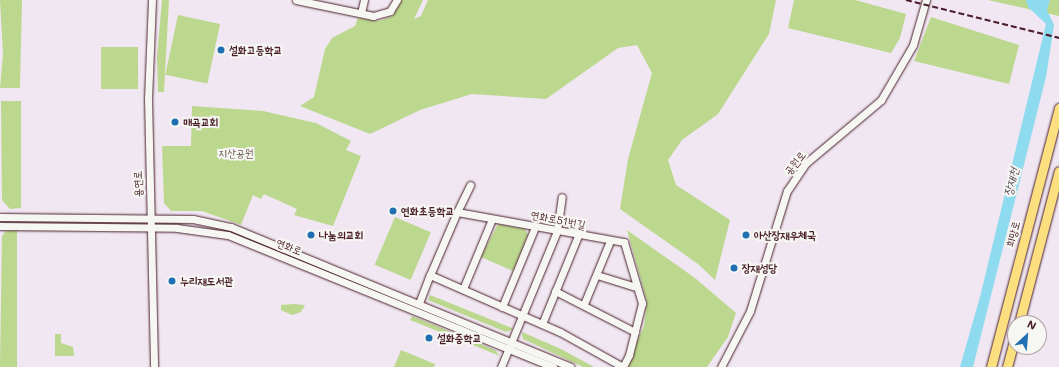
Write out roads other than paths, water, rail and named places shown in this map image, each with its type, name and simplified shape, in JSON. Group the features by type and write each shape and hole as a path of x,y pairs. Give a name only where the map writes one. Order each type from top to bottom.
{"main road":[{"name":"희망로","path":"991,367 1059,108"},
{"path":"1021,315 1059,171"},
{"path":"1007,367 1010,355"}],"street":[{"name":"용연로","path":"152,0 148,71 154,367"},
{"path":"296,0 361,13 383,15 397,0"},
{"path":"361,13 364,0"},
{"name":"공원로","path":"721,367 750,311 787,191 806,162 881,100 913,46 926,0"},
{"path":"419,303 457,212 470,185"},
{"path":"501,367 557,231 562,197"},
{"name":"연화로51번길","path":"457,212 578,236 624,242 636,287 642,303 635,332 623,367"},
{"name":"연화로","path":"0,217 194,218 231,227 419,303 510,345 553,367"},
{"path":"463,289 492,219"},
{"name":"연화로","path":"0,226 203,230 228,235 570,367"},
{"path":"502,307 535,227"},
{"path":"542,324 578,236"},
{"path":"584,304 610,241"},
{"path":"430,275 542,324 623,367"},
{"path":"597,275 636,287"},
{"path":"555,291 584,304 635,332"}],"water":[{"name":"장재천","path":"1026,0 1050,0 1047,10 1054,25 1046,77 973,367 960,367 980,297 1046,24 1028,7"}],"railway":[{"path":"906,0 1059,38"}],"place":[{"name":"설화고등학교","path":"221,50"},
{"name":"매곡교회","path":"175,122"},
{"name":"연화초등학교","path":"393,211"},
{"name":"나눔의교회","path":"311,235"},
{"name":"아산장재우체국","path":"746,235"},
{"name":"장재성당","path":"734,268"},
{"name":"누리재도서관","path":"172,281"},
{"name":"설화중학교","path":"429,338"}],"park label":[{"name":"지산공원","path":"236,153"}]}
